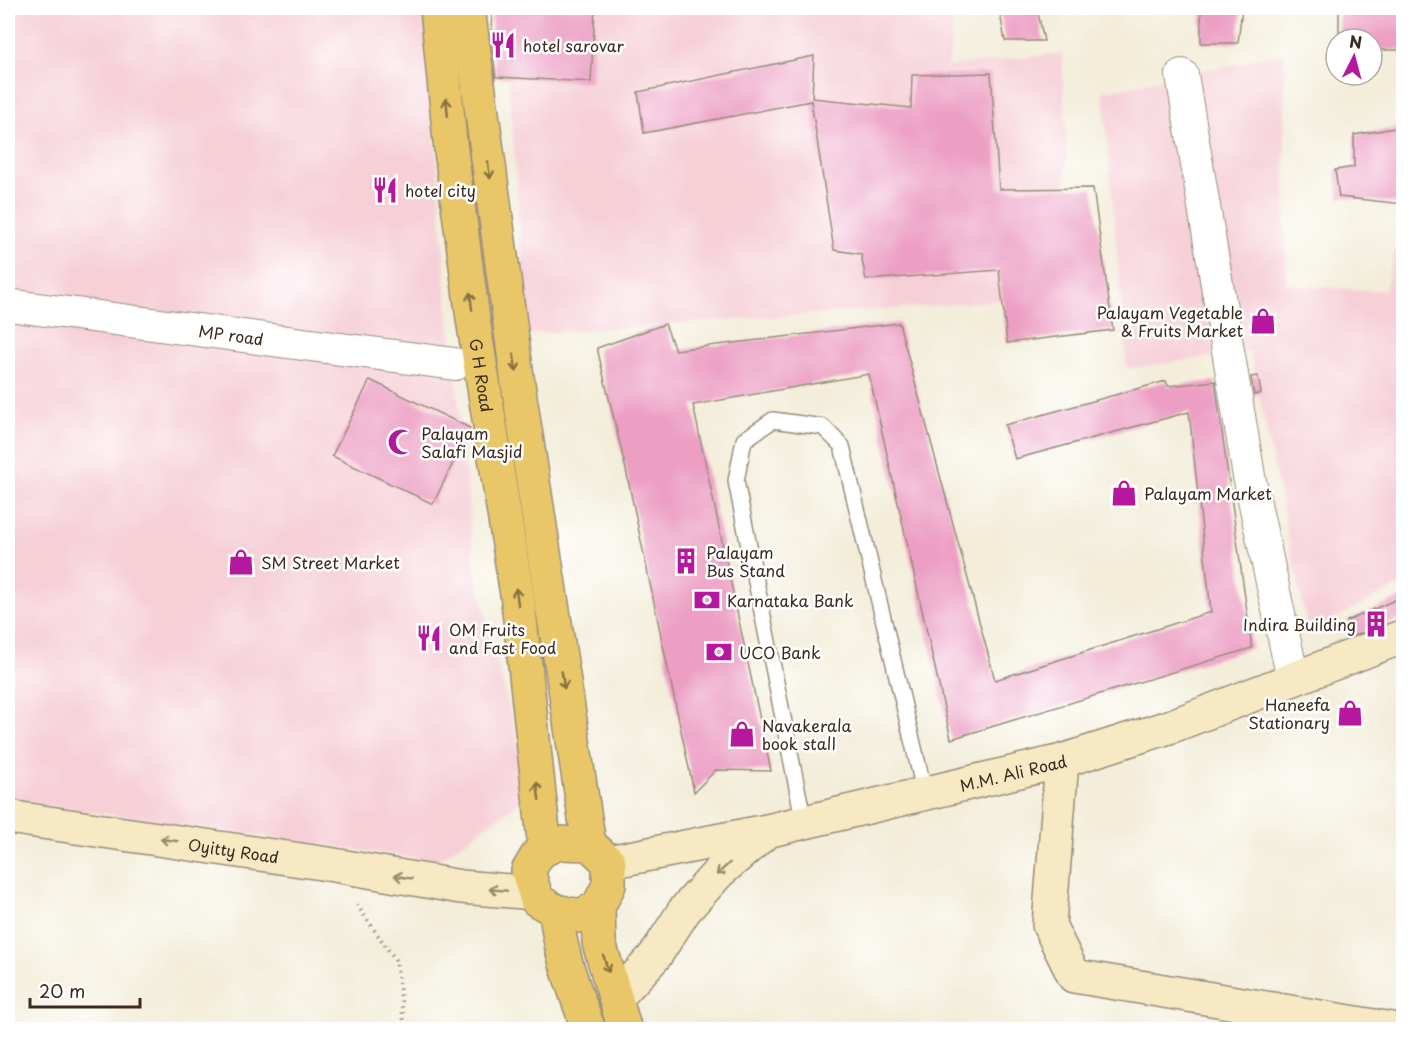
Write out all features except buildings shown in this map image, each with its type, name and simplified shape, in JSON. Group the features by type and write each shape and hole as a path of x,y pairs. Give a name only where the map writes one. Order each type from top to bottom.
{"main road":[{"name":"G H Road","path":"437,8 453,162 473,319 518,601 545,849"},
{"name":"G H Road","path":"468,8 519,395 599,853"},
{"name":"M.M. Ali Road","path":"599,853 767,831 1062,761 1172,726 1404,636"},
{"path":"1062,761 1049,925 1074,976 1398,1029"},
{"name":"Oyitty Road","path":"8,817 328,864 545,902"},
{"path":"616,998 655,956 684,911 719,872 767,831"},
{"path":"589,1029 567,972 559,940 545,902 528,871 540,852 559,843 599,853 609,885 598,907 599,943 625,1029"},
{"path":"545,902 580,916 598,907"}],"street":[{"path":"1182,75 1249,476 1293,679"},
{"name":"MP road","path":"8,305 455,364"}],"lane":[{"path":"804,823 736,481 744,440 773,420 823,427 842,446 925,794"}],"path":[{"path":"328,864 396,961 405,1029"}],"shaded area":[{"name":"SM Street Market","path":"8,8 426,8 447,303 475,571 531,794 437,861 8,800"},
{"path":"503,8 953,8 949,66 1062,53 1067,157 1056,295 933,306 528,334"},
{"name":"Palayam Vegetable & Fruits Market","path":"1284,53 1286,285 1385,291 1403,217 1403,584 1308,632 1250,351 1127,369 1103,92"}],"place":[{"name":"hotel sarovar","path":"503,45"},
{"name":"hotel city","path":"385,190"},
{"name":"Palayam Vegetable & Fruits Market","path":"1263,321"},
{"name":"Palayam Salafi Masjid","path":"401,442"},
{"name":"Palayam Market","path":"1124,493"},
{"name":"Palayam Bus Stand","path":"686,561"},
{"name":"SM Street Market","path":"241,562"},
{"name":"Karnataka Bank","path":"707,600"},
{"name":"Indira Building","path":"1376,624"},
{"name":"OM Fruits and Fast Food","path":"429,638"},
{"name":"UCO Bank","path":"719,652"},
{"name":"Haneefa Stationary","path":"1350,713"},
{"name":"Navakerala book stall","path":"742,734"}]}
